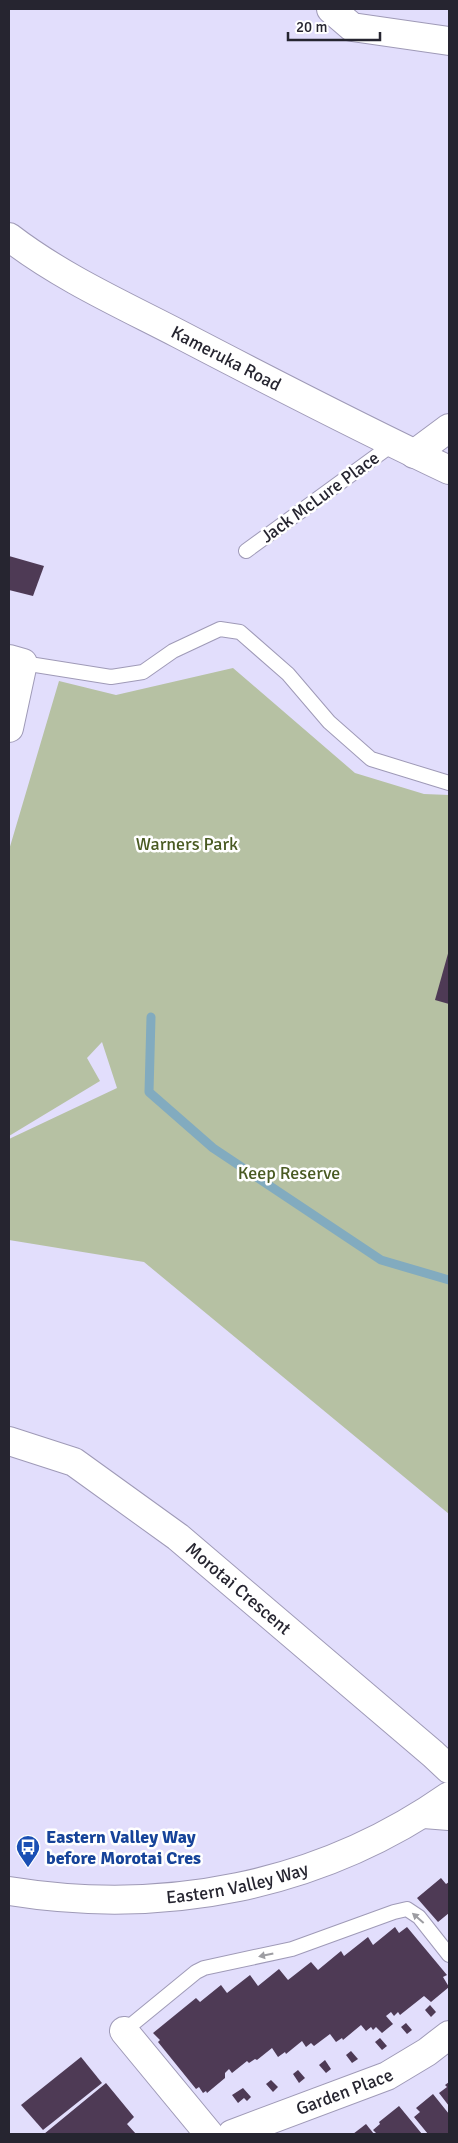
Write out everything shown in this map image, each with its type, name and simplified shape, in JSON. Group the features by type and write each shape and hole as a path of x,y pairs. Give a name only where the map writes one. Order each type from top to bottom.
{"street":[{"path":"331,9 352,27 449,41"},
{"name":"Kameruka Road","path":"9,237 55,269 88,287 404,449 449,470"},
{"path":"404,449 449,428"},
{"path":"9,728 16,661"},
{"name":"Morotai Crescent","path":"9,1441 74,1462 178,1537 449,1769"},
{"name":"Eastern Valley Way","path":"9,1891 46,1897 117,1901 178,1897 263,1883 313,1867 436,1815 449,1796"},
{"path":"124,2031 209,2134"},
{"name":"Garden Place","path":"232,2134 387,2076 427,2052 449,2035"}],"lane":[{"name":"Jack McLure Place","path":"246,551 404,449"},
{"path":"16,661 111,677 143,672 173,652 220,629 240,632 288,674 329,722 371,759 449,783"},
{"path":"124,2031 196,1972 204,1968 292,1949 394,1912 407,1909 418,1917 449,1955"}],"green space":[{"path":"233,668 355,773 424,794 449,795 449,1514 144,1262 9,1240 9,1139 117,1088 102,1042 87,1058 100,1081 9,1136 9,850 59,681 116,695"}],"building":[{"path":"9,556 44,566 33,596 9,590"},
{"path":"449,950 449,1004 435,1000"},
{"path":"441,1878 446,1884 449,1882 449,1913 438,1922 417,1898"},
{"path":"395,1927 399,1933 407,1927 447,1975 443,1977 449,1987 431,2002 424,1996 400,2015 398,2012 394,2016 391,2012 386,2016 393,2024 382,2033 376,2027 373,2030 371,2027 366,2031 361,2025 343,2040 342,2038 336,2042 330,2034 314,2046 311,2043 306,2047 302,2041 286,2054 285,2052 278,2057 272,2048 257,2060 255,2059 249,2063 247,2061 232,2073 229,2069 225,2073 225,2078 207,2093 206,2091 203,2093 199,2087 196,2089 158,2042 160,2040 153,2033 196,1998 200,2002 221,1985 227,1993 250,1975 258,1986 279,1969 288,1980 311,1962 318,1970 341,1951 344,1956 368,1937 373,1945"},
{"path":"430,2005 436,2012 431,2017 425,2010"},
{"path":"406,2023 412,2030 407,2034 401,2027"},
{"path":"380,2038 387,2046 382,2050 375,2042"},
{"path":"351,2051 358,2059 352,2063 346,2055"},
{"path":"81,2057 102,2083 43,2130 21,2105"},
{"path":"325,2060 331,2069 326,2073 319,2065"},
{"path":"298,2070 305,2078 299,2083 293,2074"},
{"path":"271,2080 278,2087 273,2092 266,2084"},
{"path":"449,2082 449,2106 439,2093 447,2087 445,2085"},
{"path":"106,2083 134,2117 127,2124 136,2134 44,2134"},
{"path":"243,2088 251,2097 247,2101 244,2098 238,2103 232,2095"},
{"path":"433,2094 449,2114 449,2134 428,2134 414,2117 420,2112 416,2108"},
{"path":"399,2106 422,2134 377,2134 373,2130 380,2124 379,2122"},
{"path":"366,2124 374,2134 353,2134"}],"waterway":[{"path":"151,1017 149,1092 213,1148 381,1260 449,1280"}],"place":[{"name":"Eastern Valley Way before Morotai Cres","path":"28,1868"}],"park label":[{"name":"Warners Park","path":"187,844"},
{"name":"Keep Reserve","path":"289,1173"}]}
